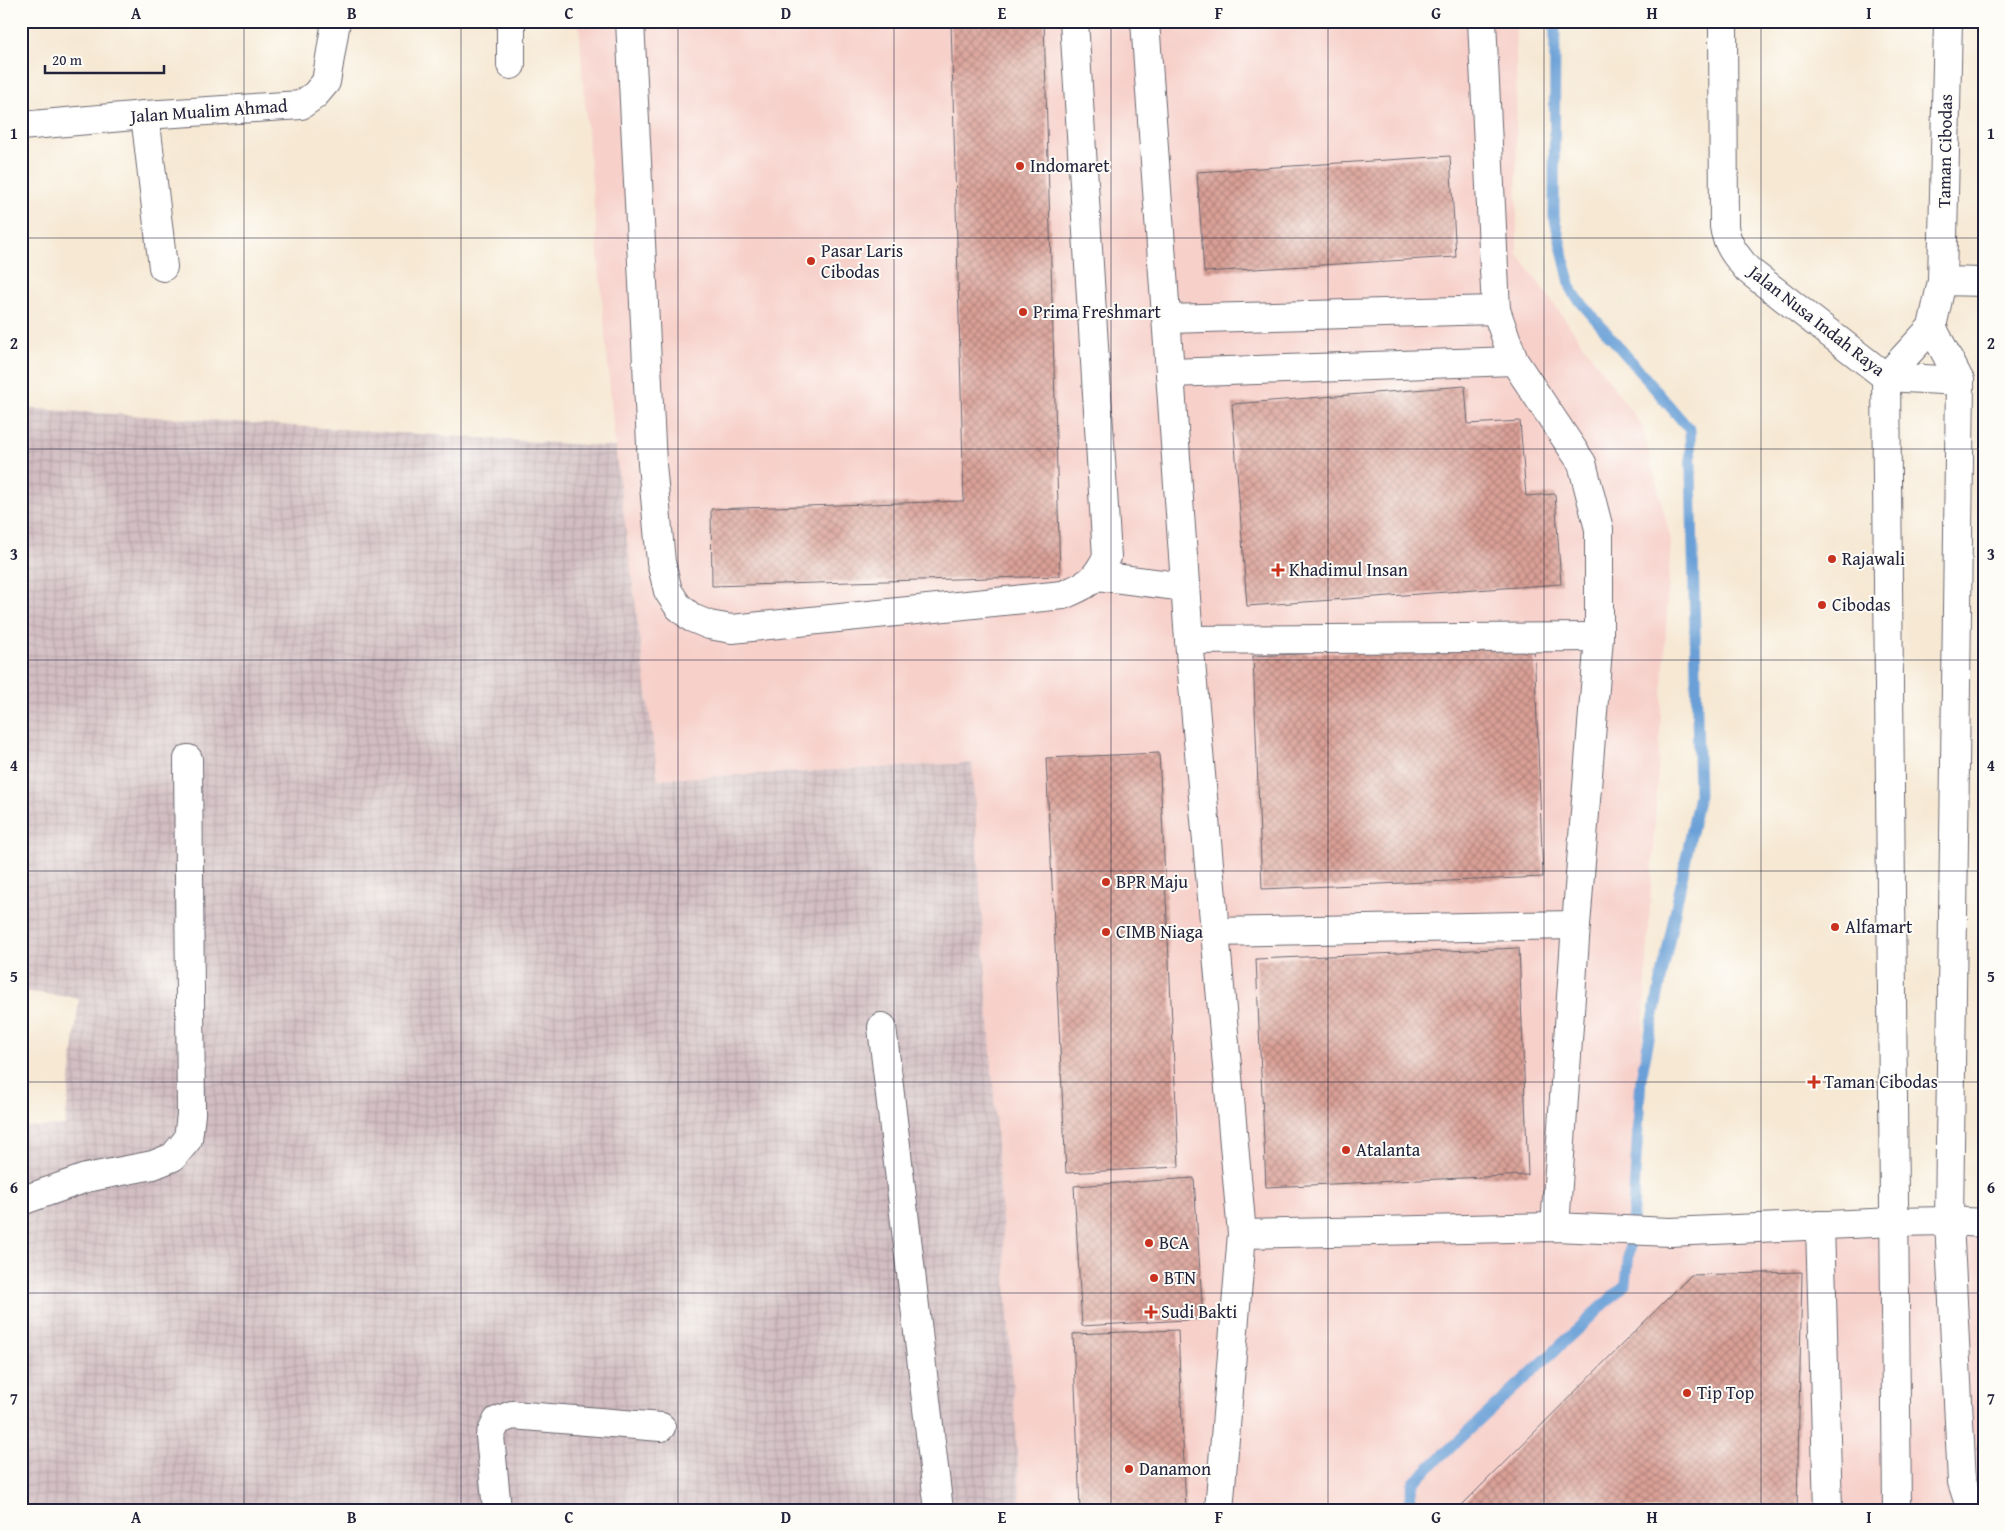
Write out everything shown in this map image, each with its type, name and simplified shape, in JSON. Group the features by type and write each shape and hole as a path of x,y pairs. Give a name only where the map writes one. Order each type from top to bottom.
{"street":[{"name":"Jalan Mualim Ahmad","path":"21,126 145,115 301,105 315,95 326,82 336,21"},
{"path":"511,21 511,65"},
{"path":"630,21 652,464 662,562 668,591 678,606 692,618 709,625 732,629 1063,595 1083,587 1098,576 1108,557 1074,21"},
{"path":"1145,21 1188,640 1242,1234 1219,1510"},
{"path":"1482,21 1496,310 1514,361 1582,463 1599,529 1599,637 1554,1227"},
{"name":"Jalan Nusa Indah Raya","path":"1723,21 1725,238 1748,270 1886,377 1960,381"},
{"name":"Taman Cibodas","path":"1932,327 1942,282 1948,21"},
{"path":"145,115 163,267"},
{"path":"1942,282 1984,282"},
{"path":"1166,319 1496,310"},
{"path":"1897,1510 1886,377 1932,327 1960,381 1949,1221 1962,1482 1970,1510"},
{"path":"1170,373 1514,361"},
{"path":"1098,576 1185,587"},
{"path":"1188,640 1599,637"},
{"path":"21,1200 86,1178 153,1165 173,1157 188,1139 191,1114 188,759"},
{"path":"1214,932 1576,925"},
{"path":"882,1027 939,1510"},
{"path":"1242,1234 1554,1227 1670,1232 1894,1222 1949,1221 1984,1223"},
{"path":"1820,1225 1828,1510"},
{"path":"497,1510 490,1436 497,1421 512,1415 661,1427"}],"shaded area":[{"path":"579,21 1516,21 1517,253 1642,426 1671,540 1632,1223 1984,1233 1984,1510 1021,1510 972,763 658,779 615,447"},
{"path":"21,408 615,447 658,779 972,763 1021,1510 21,1510 21,1127 65,1126 79,998 21,991"}],"building":[{"path":"951,21 1044,21 1060,576 712,586 711,509 964,501"},
{"path":"1450,156 1456,257 1204,272 1197,172"},
{"path":"1465,386 1468,424 1520,421 1526,496 1555,494 1561,584 1247,606 1232,404"},
{"path":"1534,644 1543,877 1262,889 1253,656"},
{"path":"1159,753 1179,1167 1066,1173 1046,758"},
{"path":"1519,948 1528,1175 1266,1187 1256,959"},
{"path":"1194,1178 1203,1319 1082,1326 1074,1186"},
{"name":"Tip Top","path":"1802,1272 1797,1510 1457,1510 1691,1275"},
{"path":"1178,1330 1186,1510 1080,1510 1073,1334"}],"waterway":[{"path":"1407,1510 1413,1483 1626,1284 1633,1210 1641,1078 1699,795 1690,430 1572,292 1554,216 1555,21"}],"place":[{"name":"Indomaret","path":"1020,166"},
{"name":"Pasar Laris Cibodas","path":"811,261"},
{"name":"Prima Freshmart","path":"1023,312"},
{"name":"Rajawali","path":"1832,559"},
{"name":"Khadimul Insan","path":"1278,570"},
{"name":"Cibodas","path":"1822,605"},
{"name":"BPR Maju","path":"1106,882"},
{"name":"Alfamart","path":"1835,927"},
{"name":"CIMB Niaga","path":"1106,932"},
{"name":"Taman Cibodas","path":"1814,1082"},
{"name":"Atalanta","path":"1346,1150"},
{"name":"BCA","path":"1149,1243"},
{"name":"BTN","path":"1154,1278"},
{"name":"Sudi Bakti","path":"1151,1312"},
{"name":"Tip Top","path":"1687,1393"},
{"name":"Danamon","path":"1129,1469"}]}
